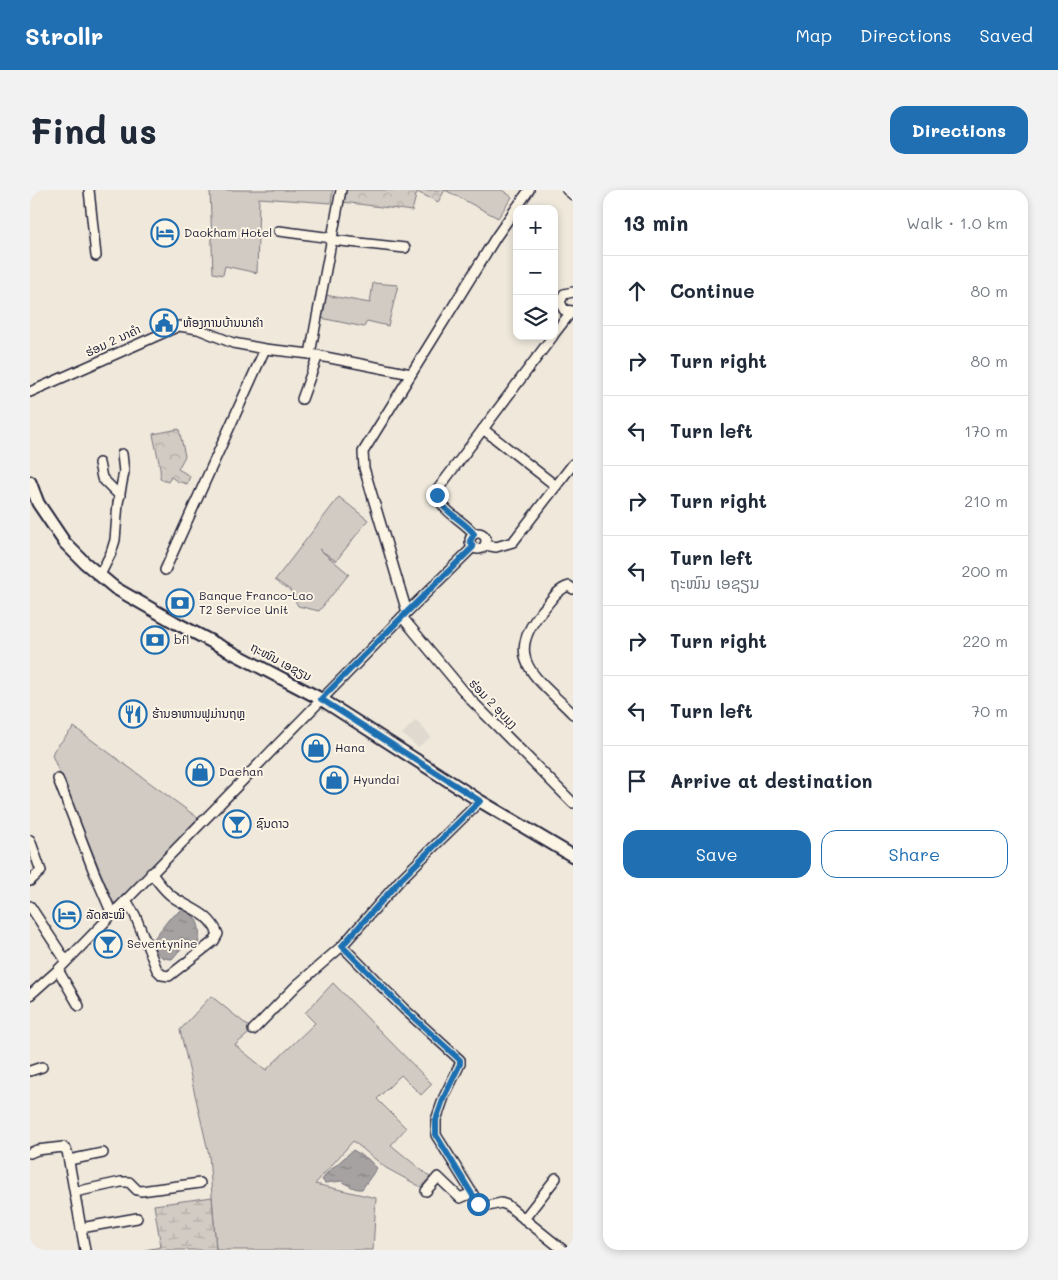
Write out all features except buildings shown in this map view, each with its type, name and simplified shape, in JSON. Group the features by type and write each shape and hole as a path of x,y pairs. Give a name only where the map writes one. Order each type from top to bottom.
{"main road":[{"name":"ຖະໜົນ ເອຊຽນ","path":"30,482 38,503 65,543 115,588 176,623 321,699 480,801 573,856"}],"street":[{"path":"88,190 96,256"},
{"path":"302,399 314,355 340,190"},
{"path":"404,614 363,461 363,452 496,237 529,190"},
{"path":"567,190 573,195"},
{"path":"279,231 405,248"},
{"path":"558,329 572,312 562,308 558,295 573,292"},
{"name":"ຮ່ອມ 2 ນາຄຳ","path":"30,392 179,326 198,329 233,343 314,355 411,374"},
{"path":"474,534 469,527 443,506 438,499 438,489 549,340"},
{"path":"165,570 265,349"},
{"path":"483,429 556,486"},
{"path":"100,575 113,546 124,472 122,454"},
{"path":"99,462 102,478 120,496"},
{"path":"473,547 481,548 485,545 496,547 513,542 573,464"},
{"path":"474,534 479,533 483,535 486,540 485,545"},
{"path":"473,547 470,541 474,534"},
{"path":"30,995 58,970 404,614 473,547"},
{"path":"573,589 569,586 559,591 533,622 524,638 523,652 529,669 573,714"},
{"name":"ຮ່ອມ 2 ອຸບມຸງ","path":"404,614 471,700 573,803"},
{"path":"58,779 112,914"},
{"path":"253,1030 296,985 342,946 401,879 480,801"},
{"path":"30,840 41,872 30,881"},
{"path":"126,900 135,915 157,970 162,975 169,976 214,941 218,934 214,925 204,915 173,897 151,873"},
{"path":"30,906 66,961"},
{"path":"342,946 398,1003 460,1060 436,1120 436,1135 481,1206 501,1203 507,1205 563,1250"},
{"path":"58,970 79,1006"},
{"path":"30,1071 42,1067"},
{"path":"30,1153 37,1150 63,1147 68,1151 84,1250"},
{"path":"70,1160 103,1153"},
{"path":"426,1191 438,1177 460,1198 472,1193"},
{"path":"524,1219 556,1178"},
{"path":"74,1192 121,1182 129,1182 137,1190 141,1191 200,1183"},
{"path":"81,1228 136,1218"}],"shaded area":[{"path":"416,720 431,737 418,747 402,734"}],"green space":[{"path":"210,190 333,190 331,203 259,198 257,273 225,266 223,275 213,273"},
{"path":"346,190 445,190 438,202 417,192 412,211 343,202"},
{"path":"445,190 502,190 512,197 498,218"},
{"path":"373,283 398,285 388,326 367,321 364,327 321,318 325,295 370,303"},
{"path":"179,429 185,456 178,469 190,476 187,484 171,477 168,482 160,479 153,434"},
{"path":"339,497 368,520 336,561 319,549 349,574 319,611 298,606 290,590 275,580"},
{"path":"74,727 198,818 117,903 113,902 52,755 54,750"},
{"path":"333,983 432,1084 421,1095 401,1075 377,1099 406,1128 391,1145 430,1177 421,1187 386,1168 353,1141 315,1184 376,1198 373,1250 216,1250 209,1155 180,1030 211,996 253,1030 235,1045 266,1070 315,1023 305,1013"},
{"path":"212,1197 216,1250 145,1250 161,1247 154,1205"}],"water":[{"path":"183,909 192,915 198,923 198,944 194,945 189,942 172,959 164,958 157,952 152,941 169,919"},
{"path":"353,1150 368,1159 377,1168 362,1189 349,1186 342,1181 325,1183 322,1180 327,1173"}],"place":[{"name":"Daokham Hotel","path":"165,233"},
{"name":"ຫ້ອງການບ້ານນາຄໍາ","path":"164,323"},
{"name":"Banque Franco-Lao T2 Service Unit","path":"180,603"},
{"name":"bfl","path":"155,640"},
{"name":"ຮ້ານອາຫານຟູມ່ານຖຫຼ","path":"133,714"},
{"name":"Hana","path":"316,748"},
{"name":"Daehan","path":"200,772"},
{"name":"Hyundai","path":"334,780"},
{"name":"ຊົນດາວ","path":"237,824"},
{"name":"ລັດສະໝີ","path":"67,915"},
{"name":"Seventynine","path":"108,944"}],"route":[{"path":"437,495 443,506 469,527 474,534 470,541 473,547 321,699 480,801 401,879 342,946 404,1009 460,1060 460,1064 444,1097 435,1128 436,1135 478,1204"}]}
